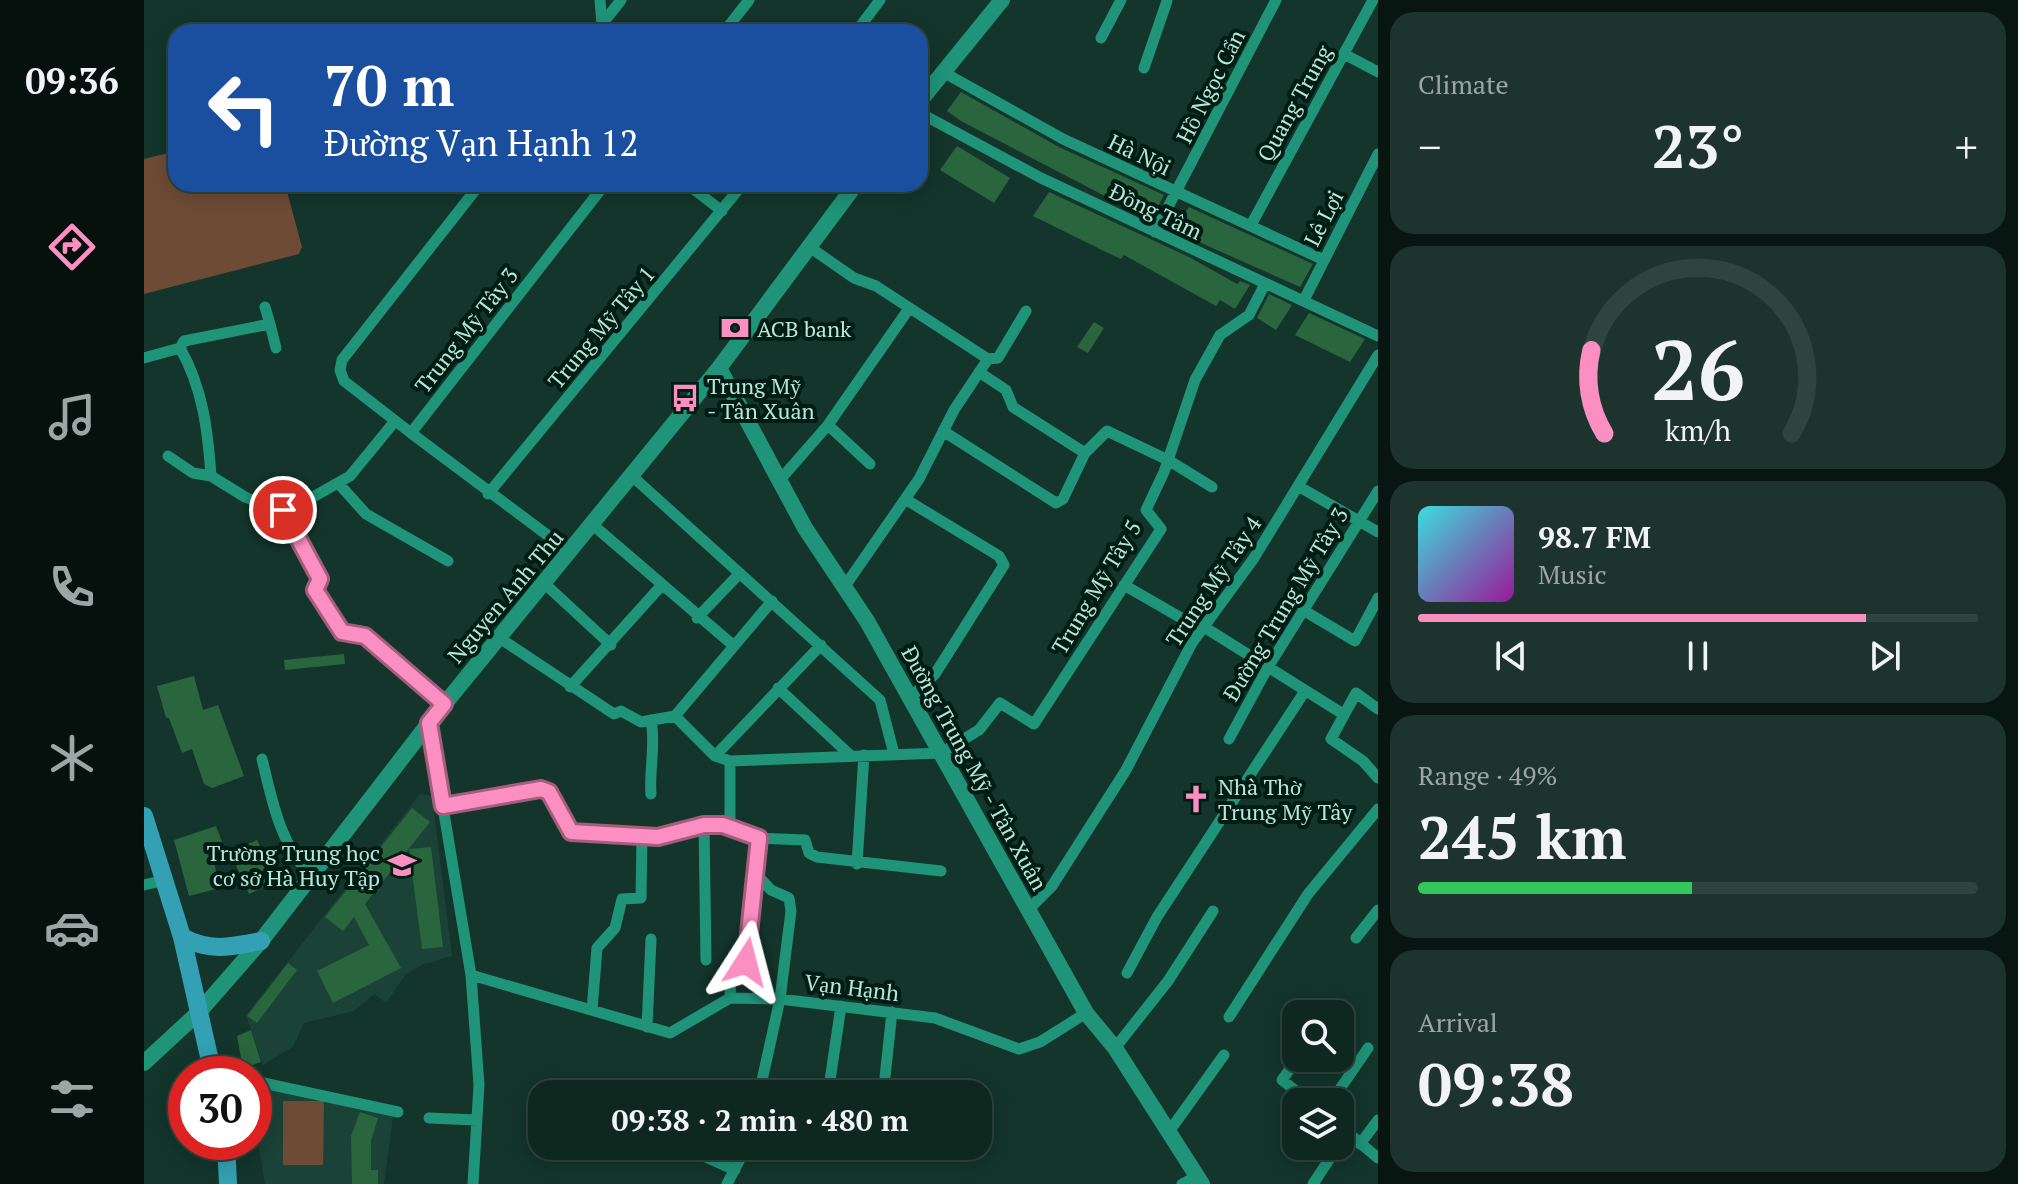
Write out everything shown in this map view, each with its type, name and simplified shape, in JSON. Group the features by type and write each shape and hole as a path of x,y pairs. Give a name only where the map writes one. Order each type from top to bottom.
{"main road":[{"path":"928,91 1002,0"},
{"name":"Nguyen Anh Thu","path":"144,1063 199,1012 261,941 444,704 719,368 850,192"},
{"name":"Đường Trung Mỹ - Tân Xuân","path":"719,368 805,528 845,586 911,697 1086,1013 1115,1048 1194,1181"},
{"path":"144,816 182,937 209,1056"},
{"path":"182,937 205,948 239,947 261,941"},
{"path":"227,1160 228,1184"}],"street":[{"path":"599,24 600,0"},
{"path":"602,24 621,0"},
{"path":"730,24 749,0"},
{"path":"862,24 880,0"},
{"path":"1101,38 1121,0"},
{"path":"1144,68 1167,0"},
{"name":"Hồ Ngọc Cẩn","path":"1155,232 1276,0"},
{"name":"Quang Trung","path":"1251,225 1373,0"},
{"path":"1344,54 1378,72"},
{"name":"Hà Nội","path":"943,72 1063,139 1324,260"},
{"name":"Đồng Tâm","path":"928,117 1005,160 1378,336"},
{"name":"Lê Lợi","path":"1304,300 1378,154"},
{"path":"474,192 342,360 340,370 344,381 488,494 570,552"},
{"name":"Trung Mỹ Tây 3","path":"411,433 599,192"},
{"path":"697,192 722,211"},
{"name":"Trung Mỹ Tây 1","path":"488,494 737,192"},
{"path":"808,246 988,359 998,358 1026,311"},
{"name":"Trung Mỹ Tây 5","path":"941,753 979,730 1000,703 1034,724 1161,529 1146,510 1168,460 1195,380 1220,335 1249,315 1265,284"},
{"path":"265,307 276,348"},
{"path":"779,481 828,425 908,310"},
{"path":"144,358 180,348 184,341 270,324"},
{"path":"180,348 191,367 209,432 211,476"},
{"name":"Trung Mỹ Tây 4","path":"1029,909 1052,886 1126,770 1203,628 1254,558 1378,355"},
{"path":"845,586 905,499 988,359"},
{"path":"979,372 1006,390 1013,407 1085,453"},
{"path":"283,510 350,476 395,421"},
{"path":"828,425 870,464"},
{"path":"943,431 1056,503 1063,499 1085,453 1107,431 1168,460 1212,487"},
{"path":"168,456 193,473 211,476 245,497 283,510 320,579 315,590 342,632 365,636 444,704"},
{"path":"632,476 880,700 894,754"},
{"path":"339,484 366,514 448,561"},
{"path":"1298,486 1378,532"},
{"name":"Đường Trung Mỹ Tây 3","path":"1229,739 1268,667 1378,491"},
{"path":"905,499 999,556 1004,565 935,674 911,697"},
{"path":"593,525 697,618 734,646"},
{"path":"697,618 740,573"},
{"path":"544,583 611,645"},
{"path":"1124,585 1203,628 1343,714"},
{"path":"570,687 661,586"},
{"path":"1303,610 1355,641 1378,598"},
{"path":"498,637 614,714 618,711 641,722 675,716 772,601"},
{"path":"715,756 821,645"},
{"path":"778,688 850,755"},
{"path":"1127,973 1157,917 1305,691"},
{"path":"1378,709 1356,693 1331,739 1363,761 1378,778"},
{"path":"675,716 715,756 730,761 941,753"},
{"path":"651,720 655,739 649,766 651,794"},
{"path":"429,723 471,975 479,1085 473,1184"},
{"path":"857,864 864,755"},
{"path":"262,759 284,835 297,862 311,875"},
{"path":"730,761 730,826"},
{"path":"443,806 541,789 549,792 571,832 658,837 704,825 730,826 759,838 805,840 811,855 857,864 941,871"},
{"path":"1229,1017 1308,894 1378,809"},
{"path":"704,825 706,960"},
{"path":"592,1010 597,948 615,928 622,899 641,898 642,835"},
{"path":"471,975 647,1027 675,1032 730,998 731,970 745,964 759,838"},
{"path":"756,874 771,890 789,898 791,911 780,999 762,1080"},
{"path":"144,885 166,880"},
{"path":"1356,938 1378,910"},
{"path":"1115,1048 1168,981 1213,911"},
{"path":"647,1027 651,939"},
{"name":"Vạn Hạnh","path":"730,998 780,999 935,1018 1019,1049 1040,1042 1086,1013"},
{"path":"830,1080 841,1006"},
{"path":"885,1077 892,1012"},
{"path":"1341,1088 1368,1048"},
{"path":"1168,1133 1224,1055"},
{"path":"1288,1072 1282,1080 1292,1088"},
{"path":"272,1085 398,1112"},
{"path":"429,1118 477,1120"},
{"path":"1360,1144 1378,1120"},
{"path":"1354,1138 1378,1158"},
{"path":"712,1160 735,1170"},
{"path":"727,1184 740,1160"},
{"path":"1313,1184 1329,1160"}],"shaded area":[{"path":"168,153 168,192 287,192 302,247 299,254 144,294 144,159"},
{"name":"Trường Trung học cơ sở Hà Huy Tập","path":"420,794 432,796 452,956 424,964 406,974 386,1003 374,994 354,1011 304,1023 293,1047 272,1060 272,1056 260,1056 246,1015"},
{"path":"272,1086 393,1117 384,1184 265,1184 261,1160 272,1160"},
{"path":"283,1101 324,1101 323,1165 283,1165"}],"building":[{"path":"961,92 1059,147 1164,195 1151,220 961,121 947,111"},
{"path":"957,146 1010,178 994,203 940,170"},
{"path":"1049,192 1189,257 1237,284 1240,281 1250,285 1235,309 1220,300 1216,306 1124,255 1121,259 1033,216"},
{"path":"1189,207 1313,264 1300,287 1172,230"},
{"path":"1269,294 1292,305 1276,330 1257,318"},
{"path":"1309,313 1365,339 1350,362 1295,335"},
{"path":"1094,322 1104,328 1088,353 1077,347"},
{"path":"344,654 345,664 285,670 284,660"},
{"path":"194,676 203,710 218,705 244,776 212,788 204,784 192,749 182,753 169,718 166,718 157,686"},
{"name":"Trường Trung học cơ sở Hà Huy Tập","path":"412,808 430,822 365,904 401,968 333,1003 317,971 369,945 354,917 343,931 325,917"},
{"path":"216,826 225,850 212,854 220,888 189,896 174,840"},
{"path":"257,840 276,882 249,894 230,852"},
{"name":"Trường Trung học cơ sở Hà Huy Tập","path":"431,847 443,947 422,949 409,849"},
{"path":"288,963 297,970 257,1023 247,1016"},
{"path":"251,1030 259,1056 241,1056 237,1036"},
{"path":"360,1112 378,1118 371,1141 371,1170 378,1170 378,1184 352,1184 351,1136"}],"place":[{"name":"ACB bank","path":"735,328"},
{"name":"Trung Mỹ - Tân Xuân","path":"685,398"},
{"name":"Nhà Thờ Trung Mỹ Tây","path":"1196,799"},
{"name":"Trường Trung học cơ sở Hà Huy Tập","path":"402,865"}],"route":[{"path":"283,510 320,579 315,590 342,632 365,636 444,704 429,723 443,806 541,789 549,792 571,832 619,832 658,837 704,825 723,825 759,838 751,939 746,962"}]}
